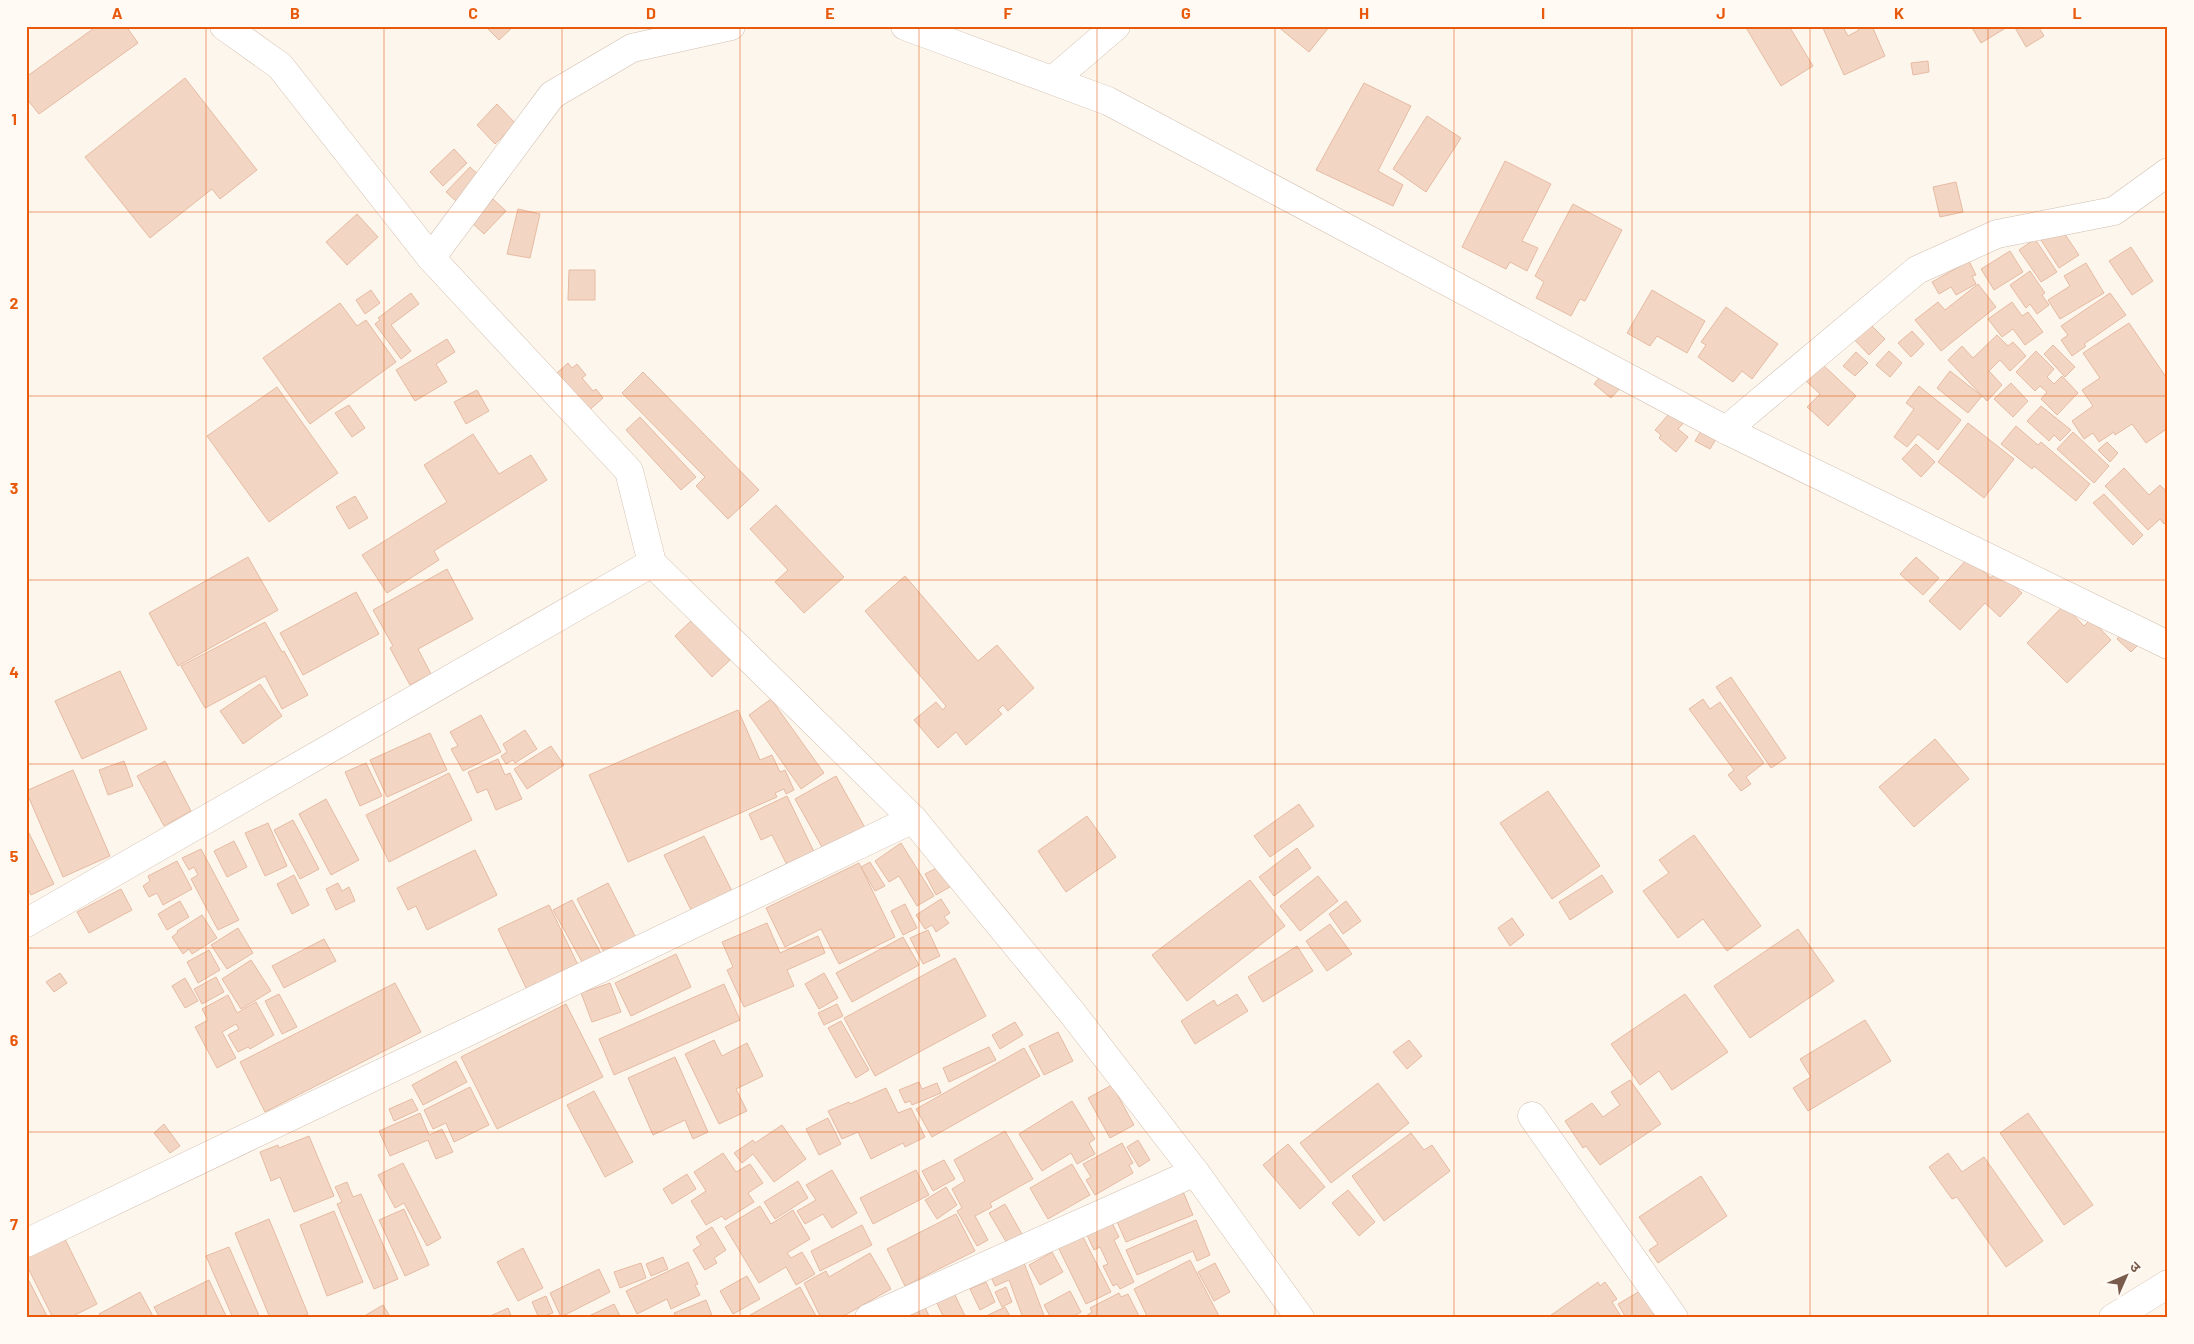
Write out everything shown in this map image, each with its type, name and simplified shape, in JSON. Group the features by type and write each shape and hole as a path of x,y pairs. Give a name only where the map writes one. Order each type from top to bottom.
{"street":[{"path":"224,26 280,66 432,258 629,471 652,563 913,819 1073,1014 1195,1172 1300,1318"},
{"path":"432,258 552,95 632,48 731,26"},
{"path":"905,26 1108,101 1726,430 2168,645"},
{"path":"1054,80 1116,26"},
{"path":"1726,430 1918,270 1996,234 2114,211 2168,172"},
{"path":"26,923 652,563"},
{"path":"26,1243 913,819"},
{"path":"1532,1116 1674,1318"},
{"path":"869,1318 1195,1172"},
{"path":"2113,1318 2168,1284"}],"building":[{"path":"97,26 126,26 138,43 39,114 26,98 26,77"},
{"path":"485,26 514,26 499,40"},
{"path":"1277,26 1330,26 1309,52"},
{"path":"1745,26 1789,26 1813,66 1781,86"},
{"path":"1822,26 1845,26 1843,27 1848,36 1859,30 1857,26 1872,26 1885,56 1844,75"},
{"path":"1971,26 2009,26 1981,43"},
{"path":"2014,26 2038,26 2044,36 2026,47"},
{"path":"1928,61 1929,72 1913,75 1911,63"},
{"path":"185,78 257,170 220,199 212,189 150,238 85,157"},
{"path":"1364,83 1411,106 1378,171 1403,185 1393,206 1316,170"},
{"path":"497,104 516,124 495,144 477,125"},
{"path":"1427,116 1461,138 1426,192 1393,169"},
{"path":"454,149 467,163 443,186 430,172"},
{"path":"1505,161 1551,184 1522,241 1538,248 1527,271 1510,262 1506,269 1462,247"},
{"path":"470,167 481,177 457,202 446,192"},
{"path":"1956,182 1963,212 1940,217 1933,187"},
{"path":"493,199 506,211 484,234 471,222"},
{"path":"1573,204 1622,230 1585,301 1580,299 1571,316 1536,298 1544,282 1535,276"},
{"path":"518,209 540,214 530,258 507,254"},
{"path":"357,214 378,237 347,265 326,242"},
{"path":"2058,224 2079,255 2059,268 2039,237"},
{"path":"2035,239 2057,272 2041,282 2019,250"},
{"path":"2131,247 2153,281 2132,295 2109,261"},
{"path":"2010,251 2023,272 1994,290 1981,269"},
{"path":"1969,261 1976,275 1972,276 1976,284 1956,295 1951,287 1939,294 1932,282"},
{"path":"2086,263 2104,293 2060,319 2048,300 2070,286 2064,276"},
{"path":"569,270 595,270 595,300 568,300"},
{"path":"2030,271 2045,293 2042,295 2049,305 2037,314 2030,304 2026,308 2010,285"},
{"path":"1978,284 1996,307 1941,351 1915,320 1938,302 1945,310"},
{"path":"371,290 380,303 365,314 356,300"},
{"path":"1652,290 1705,321 1687,353 1657,336 1650,346 1627,333"},
{"path":"411,293 419,304 391,325 411,351 401,359 375,324 380,320 378,318"},
{"path":"2110,293 2126,315 2084,344 2086,346 2072,356 2061,340 2068,335 2061,326"},
{"path":"2012,302 2022,316 2028,312 2043,332 2025,345 2013,329 2002,337 1988,319"},
{"path":"340,303 357,326 366,320 396,362 310,424 263,358"},
{"path":"1726,307 1778,344 1752,379 1742,371 1733,382 1698,357 1706,345 1701,342"},
{"path":"1865,319 1885,339 1869,355 1850,335"},
{"path":"2129,323 2168,380 2168,428 2146,443 2132,424 2115,435 2114,432 2099,442 2093,433 2084,439 2072,421 2093,406 2082,390 2100,378 2083,353"},
{"path":"1912,331 1924,344 1911,357 1898,343"},
{"path":"1997,335 2008,346 2013,342 2026,356 2010,371 2000,360 1989,371 2002,385 1987,401 1948,360 1962,346 1973,358"},
{"path":"447,339 455,352 436,364 447,382 415,401 396,370"},
{"path":"2053,345 2075,367 2065,377 2044,354"},
{"path":"1889,351 1902,363 1890,377 1876,365"},
{"path":"2036,351 2054,369 2047,377 2054,384 2062,376 2078,393 2057,415 2041,399 2047,392 2040,386 2035,391 2016,372"},
{"path":"1856,352 1868,363 1855,376 1843,366"},
{"path":"568,363 572,368 577,364 586,375 582,378 593,391 596,389 603,398 586,413 555,381 560,377 557,373"},
{"path":"1821,363 1856,396 1828,426 1807,407 1820,394 1805,380"},
{"path":"1605,371 1622,386 1611,398 1594,384"},
{"path":"1950,371 1982,396 1968,413 1937,388"},
{"path":"643,372 759,490 728,519 696,486 705,477 622,393"},
{"path":"2011,383 2028,401 2013,417 1994,399"},
{"path":"1919,386 1961,420 1938,450 1918,434 1907,447 1894,437 1914,409 1906,403"},
{"path":"277,387 338,473 269,522 207,436"},
{"path":"477,390 489,411 466,424 454,402"},
{"path":"349,405 365,428 352,437 335,413"},
{"path":"2041,406 2071,430 2060,441 2054,435 2049,441 2027,421"},
{"path":"1675,407 1688,418 1678,429 1688,437 1676,452 1659,438 1661,435 1655,430"},
{"path":"640,417 696,477 681,490 626,430"},
{"path":"1968,423 2014,459 1984,498 1938,462"},
{"path":"1704,426 1719,434 1710,449 1695,441"},
{"path":"2016,426 2038,445 2041,442 2090,484 2076,501 2034,466 2032,469 2001,444"},
{"path":"2073,432 2109,466 2094,483 2057,449"},
{"path":"473,434 499,474 531,455 547,480 434,551 439,560 387,593 362,555 447,502 424,465"},
{"path":"2107,442 2118,453 2110,462 2098,450"},
{"path":"1916,444 1935,462 1921,477 1902,459"},
{"path":"2124,468 2149,495 2160,485 2168,493 2168,520 2164,524 2160,519 2148,530 2105,486"},
{"path":"2104,494 2143,535 2133,545 2093,503"},
{"path":"355,496 368,518 349,529 336,507"},
{"path":"776,505 844,577 804,613 775,582 788,570 750,529"},
{"path":"248,557 278,610 178,666 149,613"},
{"path":"1916,557 1939,578 1923,595 1900,574"},
{"path":"1968,558 1991,578 1997,570 2022,593 2000,617 1985,603 1960,630 1929,601"},
{"path":"447,569 473,619 418,649 431,674 410,685 390,648 393,646 373,610"},
{"path":"905,576 978,661 997,645 1034,688 1008,711 1003,705 998,710 1002,714 966,745 956,732 938,748 914,720 936,702 943,710 946,706 865,611"},
{"path":"356,592 379,634 303,675 280,633"},
{"path":"2064,605 2084,626 2091,619 2111,640 2067,683 2027,643"},
{"path":"693,619 730,660 712,677 675,636"},
{"path":"265,622 282,652 284,651 308,695 282,709 265,676 205,708 181,666"},
{"path":"2123,632 2138,645 2131,652 2117,639"},
{"path":"120,671 147,729 82,759 55,701"},
{"path":"1731,677 1786,758 1771,768 1716,687"},
{"path":"260,684 282,716 243,744 220,711"},
{"path":"771,699 824,773 801,789 749,715"},
{"path":"1703,699 1710,709 1720,702 1764,763 1746,777 1751,784 1741,791 1728,775 1734,770 1689,709"},
{"path":"738,710 760,760 772,755 780,772 785,770 794,790 786,794 784,789 775,793 777,797 628,862 589,775"},
{"path":"481,715 501,752 463,771 451,749 458,746 450,732"},
{"path":"525,730 537,749 515,763 513,760 506,764 501,756 507,752 503,744"},
{"path":"430,733 447,770 387,797 370,760"},
{"path":"1935,739 1969,779 1914,827 1879,787"},
{"path":"551,746 564,765 527,789 514,769"},
{"path":"498,759 505,775 510,773 522,799 496,810 487,789 477,793 468,772"},
{"path":"124,761 133,786 108,795 99,770"},
{"path":"165,761 191,811 164,826 137,776"},
{"path":"366,763 382,796 360,806 345,772"},
{"path":"73,770 110,856 63,877 26,791"},
{"path":"449,773 472,820 389,862 366,815"},
{"path":"836,776 868,833 827,856 795,799"},
{"path":"1548,791 1600,866 1552,899 1500,823"},
{"path":"787,796 818,860 791,873 772,835 761,840 749,814"},
{"path":"326,799 359,860 331,875 299,814"},
{"path":"1299,804 1314,826 1270,857 1254,836"},
{"path":"1087,816 1116,857 1066,892 1038,851"},
{"path":"293,820 319,869 300,879 274,830"},
{"path":"268,823 287,866 265,876 245,833"},
{"path":"26,827 54,884 31,895 26,885"},
{"path":"1694,835 1761,926 1727,951 1703,919 1678,938 1643,891 1669,873 1659,860"},
{"path":"704,836 733,893 692,912 664,855"},
{"path":"234,841 247,867 227,877 214,851"},
{"path":"901,843 934,896 917,906 899,876 889,882 875,861"},
{"path":"1297,848 1311,868 1274,896 1259,877"},
{"path":"201,849 239,920 218,930 191,879 198,875 194,867 189,870 182,858"},
{"path":"475,850 497,895 427,930 416,906 408,910 397,888"},
{"path":"177,861 192,889 163,905 157,893 149,897 143,886 150,881 148,876"},
{"path":"870,862 885,886 875,891 861,867"},
{"path":"859,863 895,937 839,964 821,929 785,947 766,908"},
{"path":"944,864 955,884 936,895 925,874"},
{"path":"294,875 309,905 292,914 277,884"},
{"path":"1602,875 1613,892 1570,920 1559,902"},
{"path":"1318,876 1338,901 1300,931 1280,906"},
{"path":"1250,880 1285,926 1187,1001 1152,955"},
{"path":"338,883 342,891 349,887 355,901 336,910 326,889"},
{"path":"608,883 636,938 605,954 577,899"},
{"path":"121,889 132,910 89,933 77,912"},
{"path":"941,899 950,913 944,917 949,923 936,932 932,925 925,929 916,915"},
{"path":"572,900 604,959 586,969 553,910"},
{"path":"180,901 189,917 167,930 158,914"},
{"path":"1346,901 1361,921 1343,934 1329,914"},
{"path":"905,904 917,928 903,935 891,911"},
{"path":"549,905 579,967 528,992 498,929"},
{"path":"202,915 217,938 192,954 189,949 183,954 172,937 177,931"},
{"path":"1512,918 1524,935 1510,946 1498,928"},
{"path":"767,923 780,953 818,936 825,953 787,970 794,986 744,1007 727,970 733,967 722,942"},
{"path":"1330,924 1352,954 1327,971 1306,941"},
{"path":"238,928 253,953 227,969 211,945"},
{"path":"1798,929 1834,981 1750,1038 1714,986"},
{"path":"928,930 940,956 923,964 910,938"},
{"path":"903,937 919,965 852,1002 836,973"},
{"path":"324,939 336,961 284,988 272,966"},
{"path":"1297,946 1313,971 1263,1002 1248,977"},
{"path":"209,950 220,970 198,983 187,962"},
{"path":"676,954 691,987 631,1016 615,983"},
{"path":"955,958 986,1016 875,1076 844,1018"},
{"path":"251,960 271,991 241,1009 222,979"},
{"path":"60,973 67,983 54,992 46,982"},
{"path":"824,973 838,998 819,1009 805,984"},
{"path":"216,977 224,992 202,1004 194,989"},
{"path":"185,978 198,1001 185,1008 172,986"},
{"path":"395,983 421,1032 265,1112 240,1062"},
{"path":"610,983 621,1012 592,1022 581,993"},
{"path":"724,984 740,1020 614,1075 599,1039"},
{"path":"279,994 297,1027 282,1034 265,1001"},
{"path":"1237,994 1248,1011 1195,1044 1181,1021 1214,1000 1217,1006"},
{"path":"1685,994 1728,1052 1672,1090 1659,1071 1640,1085 1611,1044"},
{"path":"228,995 237,1013 256,1002 274,1035 250,1049 248,1047 238,1052 228,1035 239,1029 236,1024 222,1032 236,1058 217,1068 195,1027 208,1020 202,1009"},
{"path":"566,1004 603,1077 497,1129 461,1057"},
{"path":"837,1004 843,1016 824,1025 818,1013"},
{"path":"1865,1020 1891,1061 1808,1111 1793,1088 1811,1077 1800,1059"},
{"path":"841,1021 869,1070 856,1078 828,1028"},
{"path":"1015,1022 1023,1035 1000,1049 992,1035"},
{"path":"1058,1032 1073,1061 1044,1075 1029,1046"},
{"path":"714,1040 722,1056 747,1043 763,1076 736,1089 747,1111 719,1124 685,1054"},
{"path":"1409,1040 1422,1056 1407,1069 1393,1052"},
{"path":"989,1047 996,1060 949,1082 943,1068"},
{"path":"1024,1048 1040,1076 932,1137 916,1109"},
{"path":"675,1057 708,1132 693,1139 685,1120 653,1135 628,1078"},
{"path":"456,1061 467,1082 423,1105 412,1085"},
{"path":"1630,1080 1661,1124 1600,1165 1586,1146 1583,1148 1565,1121 1592,1103 1603,1117 1620,1105 1611,1092"},
{"path":"919,1082 922,1089 937,1083 941,1093 912,1105 910,1101 905,1103 899,1090"},
{"path":"1378,1083 1409,1123 1331,1183 1300,1143"},
{"path":"1112,1085 1134,1125 1110,1138 1088,1098"},
{"path":"470,1087 489,1125 454,1142 446,1123 433,1129 424,1110"},
{"path":"886,1088 898,1113 911,1108 925,1137 905,1147 903,1143 871,1159 858,1132 842,1139 828,1111 849,1102 850,1104"},
{"path":"594,1091 633,1162 605,1177 567,1105"},
{"path":"412,1099 418,1110 394,1121 389,1109"},
{"path":"1072,1101 1095,1139 1089,1143 1095,1154 1077,1164 1071,1153 1042,1171 1019,1134"},
{"path":"420,1113 429,1135 442,1129 453,1152 436,1159 428,1140 390,1156 379,1131"},
{"path":"2028,1113 2093,1205 2064,1225 2000,1133"},
{"path":"828,1118 841,1144 819,1155 806,1129"},
{"path":"164,1124 180,1146 170,1153 154,1133"},
{"path":"782,1125 806,1159 774,1182 753,1154 742,1163 734,1153 753,1140 755,1143"},
{"path":"1005,1131 1033,1179 990,1203 992,1207 975,1216 988,1240 977,1246 957,1211 962,1208 952,1189 965,1181 954,1160"},
{"path":"1411,1133 1424,1150 1432,1145 1450,1171 1384,1221 1352,1176"},
{"path":"309,1136 334,1196 294,1212 280,1177 271,1181 260,1152 278,1145 279,1148"},
{"path":"1138,1140 1150,1160 1139,1167 1127,1147"},
{"path":"1122,1143 1133,1163 1129,1165 1133,1173 1095,1195 1086,1180 1091,1177 1083,1164"},
{"path":"1288,1144 1325,1187 1300,1209 1263,1165"},
{"path":"723,1153 736,1172 750,1164 763,1183 748,1193 754,1202 725,1220 722,1216 706,1225 691,1201 706,1191 694,1172"},
{"path":"1948,1153 1962,1172 1984,1157 2043,1241 2006,1267 1957,1197 1952,1199 1929,1167"},
{"path":"944,1160 955,1179 933,1191 922,1171"},
{"path":"403,1163 441,1238 427,1246 404,1203 395,1208 378,1175"},
{"path":"1072,1164 1090,1195 1048,1219 1030,1188"},
{"path":"832,1170 857,1213 832,1228 823,1214 805,1224 797,1211 816,1200 806,1185"},
{"path":"916,1170 929,1195 873,1224 860,1198"},
{"path":"687,1174 696,1189 672,1204 663,1189"},
{"path":"1701,1176 1727,1216 1658,1263 1649,1250 1658,1244 1639,1217"},
{"path":"798,1181 808,1198 775,1219 764,1202"},
{"path":"347,1182 353,1197 361,1194 398,1279 374,1289 337,1204 342,1202 335,1187"},
{"path":"946,1187 957,1205 937,1219 925,1200"},
{"path":"1181,1187 1193,1215 1126,1242 1114,1215"},
{"path":"1348,1190 1375,1222 1359,1236 1332,1203"},
{"path":"1005,1204 1023,1236 1008,1245 989,1213"},
{"path":"760,1206 771,1224 793,1210 810,1239 787,1253 791,1258 802,1252 815,1274 796,1285 786,1267 759,1283 725,1227"},
{"path":"404,1209 429,1265 405,1276 379,1220"},
{"path":"334,1211 363,1282 327,1296 300,1225"},
{"path":"956,1214 975,1251 905,1286 887,1249"},
{"path":"269,1219 308,1314 298,1318 270,1318 235,1233"},
{"path":"1110,1219 1119,1237 1114,1240 1134,1282 1120,1289 1117,1284 1113,1286 1103,1266 1108,1264 1100,1247 1094,1250 1085,1231"},
{"path":"1196,1220 1210,1255 1197,1261 1193,1251 1137,1275 1126,1250"},
{"path":"862,1225 872,1245 820,1271 811,1251"},
{"path":"712,1227 726,1250 714,1258 717,1263 705,1270 693,1250 701,1245 696,1237"},
{"path":"1082,1235 1111,1292 1086,1304 1058,1247"},
{"path":"65,1239 97,1304 69,1318 53,1318 26,1264 26,1257"},
{"path":"229,1247 260,1318 233,1318 206,1256"},
{"path":"523,1248 543,1288 518,1301 497,1262"},
{"path":"1052,1252 1063,1272 1040,1285 1029,1265"},
{"path":"870,1253 891,1289 840,1318 821,1318 804,1283 826,1271 829,1277"},
{"path":"663,1257 668,1269 651,1276 646,1264"},
{"path":"1023,1260 1045,1318 1023,1318 1009,1280 995,1286 990,1274"},
{"path":"1190,1260 1220,1318 1148,1318 1134,1289"},
{"path":"688,1262 698,1284 695,1285 700,1295 671,1309 667,1299 637,1314 626,1291"},
{"path":"641,1263 646,1278 620,1288 614,1272"},
{"path":"1215,1263 1230,1292 1214,1301 1198,1272"},
{"path":"599,1269 610,1292 561,1317 550,1293"},
{"path":"26,1275 48,1318 26,1318"},
{"path":"747,1276 760,1299 733,1314 720,1291"},
{"path":"209,1280 227,1318 160,1318 154,1307"},
{"path":"986,1282 995,1302 980,1310 970,1289"},
{"path":"1598,1282 1600,1286 1605,1282 1617,1299 1612,1302 1622,1318 1547,1318"},
{"path":"800,1287 816,1316 813,1318 745,1318"},
{"path":"1006,1287 1012,1302 1002,1307 995,1292"},
{"path":"953,1291 966,1318 944,1318 935,1299"},
{"path":"1070,1291 1081,1312 1071,1318 1051,1318 1044,1305"},
{"path":"1640,1291 1657,1318 1626,1318 1618,1304"},
{"path":"140,1292 154,1318 101,1318 99,1314"},
{"path":"1119,1293 1121,1297 1128,1294 1140,1318 1083,1318 1092,1312 1090,1308"},
{"path":"546,1296 553,1313 539,1318 532,1302"},
{"path":"706,1300 713,1318 676,1318 674,1313"},
{"path":"923,1303 930,1318 903,1318"},
{"path":"614,1304 621,1318 585,1318"},
{"path":"383,1305 391,1318 361,1318"},
{"path":"1005,1307 1011,1318 982,1318"},
{"path":"508,1308 512,1318 486,1318"}]}
